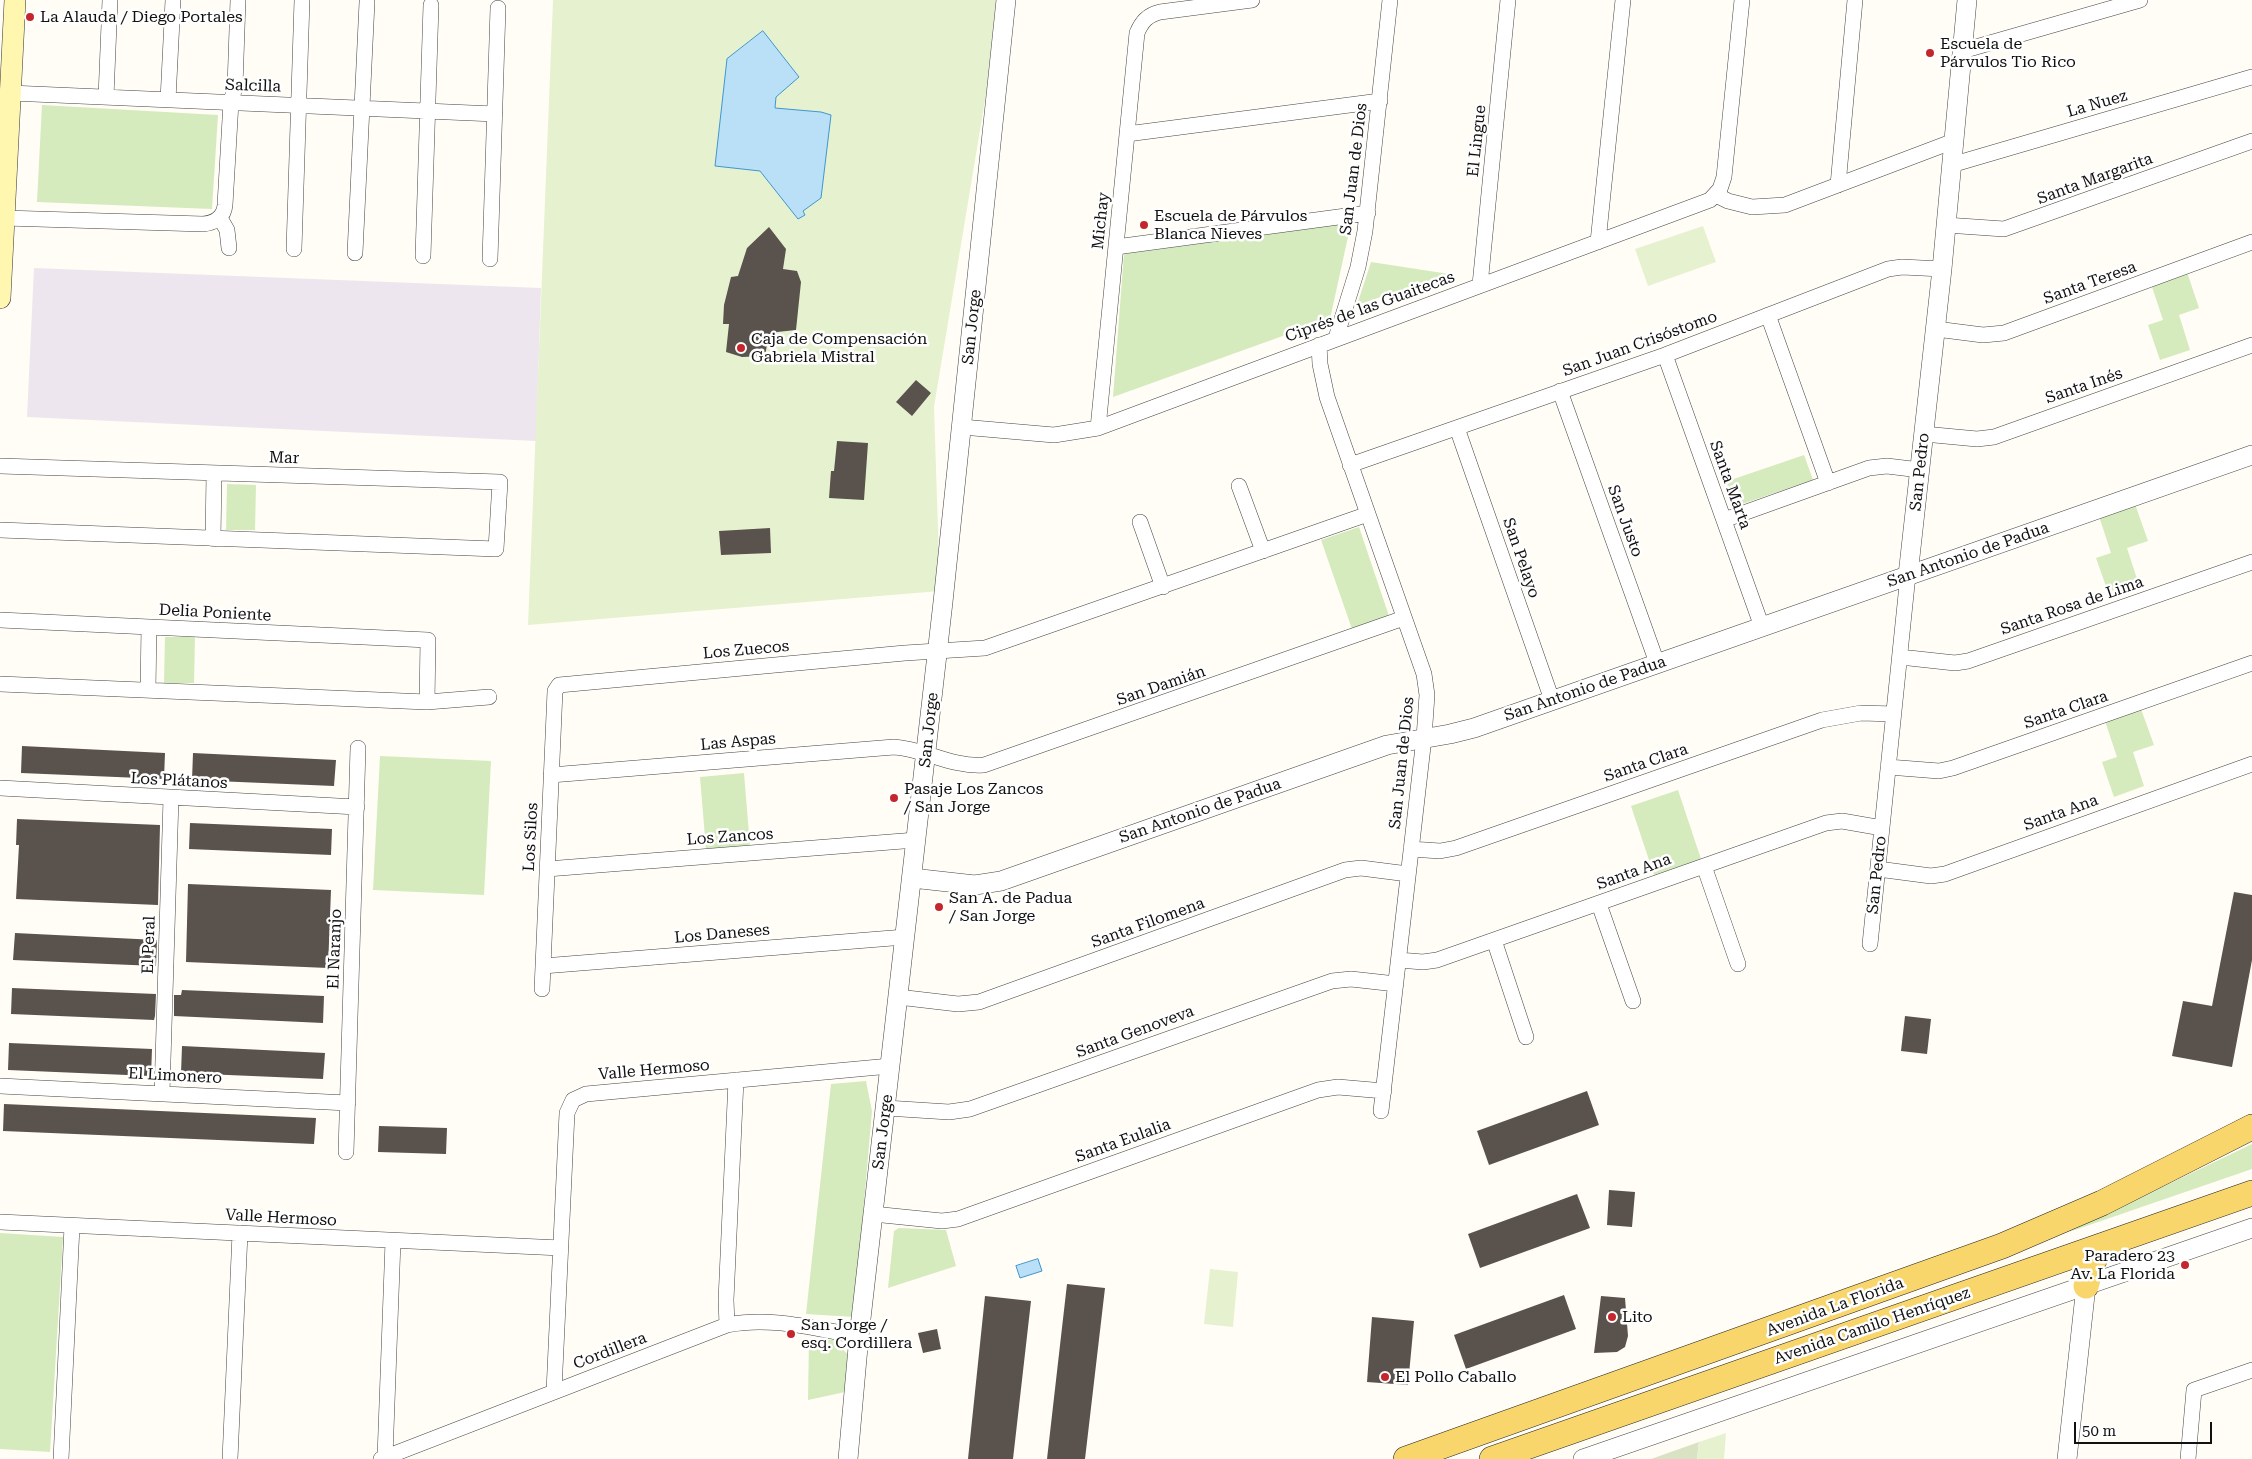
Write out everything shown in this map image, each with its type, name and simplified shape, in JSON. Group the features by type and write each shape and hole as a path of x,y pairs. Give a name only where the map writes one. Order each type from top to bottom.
{"main road":[{"path":"0,298 15,0"},
{"name":"Avenida La Florida","path":"1406,1459 2002,1246 2102,1203 2252,1127"},
{"name":"Avenida Camilo Henríquez","path":"1492,1459 2252,1194"},
{"path":"2086,1286 2093,1262 2101,1247"}],"street":[{"path":"106,97 110,0"},
{"path":"168,100 172,0"},
{"path":"4,218 209,224 220,218 226,205 231,102 235,87 238,0"},
{"path":"294,250 302,0"},
{"name":"San Jorge","path":"848,1459 873,1214 938,650 1006,0"},
{"name":"Michay","path":"1098,428 1137,33 1145,19 1160,12 1252,0"},
{"name":"San Juan de Dios","path":"1336,338 1358,267 1368,213 1390,0"},
{"name":"El Lingue","path":"1480,285 1508,0"},
{"path":"1598,242 1623,0"},
{"path":"1742,0 1724,176 1716,195 1728,201 1752,207 1785,205 1954,141"},
{"path":"1838,185 1855,0"},
{"name":"San Pedro","path":"1870,944 1908,575 1936,329 1967,0"},
{"path":"2087,16 2088,0"},
{"path":"1962,51 2140,0"},
{"path":"356,253 367,2"},
{"path":"423,256 431,5"},
{"path":"490,259 498,8"},
{"name":"La Nuez","path":"1952,165 2252,77"},
{"name":"Salcilla","path":"10,93 495,114"},
{"path":"1127,134 1380,101"},
{"name":"Santa Margarita","path":"1946,225 2004,229 2252,141"},
{"name":"Ciprés de las Guaitecas","path":"962,427 1054,435 1098,428 1703,203 1716,195"},
{"path":"1116,247 1368,213"},
{"path":"220,218 228,235 229,248"},
{"name":"Santa Teresa","path":"1936,329 1983,335 2004,333 2252,242"},
{"name":"San Juan Crisóstomo","path":"1350,465 1664,355 1888,269 1902,267 1942,270"},
{"path":"1768,315 1828,483"},
{"name":"San Juan de Dios","path":"1319,345 1320,364 1326,397 1426,680 1427,695 1424,738 1381,1111"},
{"name":"Santa Inés","path":"1924,434 1977,439 1994,437 2252,345"},
{"name":"Santa Marta","path":"1664,355 1762,627"},
{"name":"San Justo","path":"1560,391 1657,663"},
{"name":"San Pelayo","path":"1456,428 1552,700"},
{"name":"San Antonio de Padua","path":"912,878 975,885 1001,882 1381,747 1474,728 2252,455"},
{"name":"Mar","path":"0,466 500,482 496,549 213,539"},
{"path":"1724,520 1878,466 1920,470"},
{"path":"0,530 213,539 214,474"},
{"path":"1240,486 1263,551"},
{"name":"Los Zuecos","path":"557,686 562,684 938,650 985,648 1368,514"},
{"path":"1140,522 1163,587"},
{"name":"Santa Rosa de Lima","path":"1900,657 1955,663 1968,661 2252,562"},
{"name":"San Damián","path":"926,755 944,761 968,765 993,764 1404,618"},
{"name":"Delia Poniente","path":"0,620 428,640 427,702"},
{"path":"148,689 149,627"},
{"name":"Santa Clara","path":"1888,767 1939,771 1953,768 2252,663"},
{"path":"0,684 427,702 489,697"},
{"name":"Los Silos","path":"542,989 555,691 557,686"},
{"name":"Santa Clara","path":"1411,849 1440,851 1456,848 1822,720 1860,713 1894,714"},
{"name":"Las Aspas","path":"551,775 894,747 926,755"},
{"name":"El Naranjo","path":"346,1152 358,748"},
{"name":"Santa Ana","path":"1878,869 1930,876 1945,874 2252,764"},
{"name":"Los Plátanos","path":"0,788 357,807"},
{"name":"El Peral","path":"162,1093 171,798"},
{"name":"Santa Ana","path":"1398,960 1423,962 1437,960 1826,823 1842,821 1882,828"},
{"name":"Los Zancos","path":"547,868 916,840"},
{"path":"1704,866 1738,964"},
{"name":"Santa Filomena","path":"898,997 958,1004 978,1002 1345,870 1361,868 1408,874"},
{"path":"1598,904 1633,1001"},
{"name":"Los Daneses","path":"543,966 905,937"},
{"path":"1494,940 1526,1037"},
{"name":"Santa Genoveva","path":"886,1108 963,1111 1332,981 1351,979 1396,984"},
{"name":"Valle Hermoso","path":"554,1391 567,1113 573,1100 586,1094 890,1066"},
{"path":"727,1325 726,1300 736,1080"},
{"name":"El Limonero","path":"0,1086 348,1102"},
{"name":"Santa Eulalia","path":"873,1214 942,1221 958,1219 1308,1093 1338,1087 1384,1091"},
{"name":"Valle Hermoso","path":"0,1222 561,1248"},
{"path":"61,1459 72,1226"},
{"name":"Avenida Camilo Henríquez","path":"1583,1459 2252,1228"},
{"path":"230,1459 240,1233"},
{"path":"383,1458 393,1240"},
{"path":"2067,1459 2086,1286"},
{"name":"Cordillera","path":"383,1458 727,1325 773,1321 860,1336"},
{"path":"2188,1459 2194,1390 2252,1370"}],"shaded area":[{"path":"34,268 541,288 536,441 27,417"}],"green space":[{"name":"Caja de Compensación Gabriela Mistral","path":"553,0 996,0 988,82 934,407 940,591 528,625"},
{"path":"42,105 218,115 212,209 37,202"},
{"path":"1351,223 1330,319 1113,397 1124,254"},
{"path":"1703,226 1716,262 1648,286 1635,249"},
{"path":"1371,262 1449,274 1357,305"},
{"path":"2187,272 2199,308 2179,315 2190,350 2160,360 2148,325 2163,320 2151,284"},
{"path":"1804,455 1813,480 1733,507 1725,482"},
{"path":"227,484 256,485 255,530 226,530"},
{"path":"2135,504 2148,541 2127,548 2138,582 2108,592 2096,558 2111,553 2099,516"},
{"path":"1359,527 1389,616 1352,629 1321,540"},
{"path":"165,637 195,637 194,683 164,683"},
{"path":"2141,709 2154,745 2133,752 2144,786 2114,797 2102,762 2117,757 2105,721"},
{"path":"380,756 491,761 484,895 373,890"},
{"path":"744,773 750,846 706,849 700,777"},
{"path":"1678,790 1701,859 1654,875 1631,806"},
{"path":"866,1081 872,1111 854,1317 806,1314 831,1084"},
{"path":"2252,1144 2252,1169 2069,1232"},
{"path":"899,1228 946,1230 956,1266 888,1288 894,1231"},
{"path":"0,1233 63,1237 50,1452 0,1449"},
{"path":"1210,1269 1238,1272 1233,1327 1204,1324"},
{"path":"809,1339 835,1340 848,1355 845,1392 808,1400"},
{"path":"1726,1433 1724,1459 1697,1459 1699,1442"},
{"path":"1699,1442 1697,1459 1651,1459"}],"water":[{"path":"763,31 799,77 776,97 775,108 821,112 831,115 821,198 803,211 805,215 798,219 760,171 715,166 727,59"},
{"path":"1038,1259 1042,1271 1020,1278 1016,1266"}],"building":[{"path":"769,227 786,249 783,269 797,271 801,282 796,330 777,332 777,339 768,339 765,356 742,357 726,352 729,324 723,324 724,305 731,277 738,276 747,248"},
{"path":"916,380 931,393 912,416 896,402"},
{"path":"837,441 868,443 864,500 829,498 831,471 834,471"},
{"path":"770,528 771,553 721,555 719,531"},
{"path":"22,746 165,753 164,779 21,773"},
{"path":"193,753 336,760 334,786 192,780"},
{"path":"17,819 160,825 158,905 16,899 19,845 16,845"},
{"path":"190,823 332,829 331,855 189,849"},
{"path":"188,884 331,890 328,968 186,962"},
{"path":"2234,892 2252,895 2252,960 2232,1067 2172,1056 2183,1001 2212,1006"},
{"path":"15,933 157,940 156,966 13,960"},
{"path":"12,988 156,994 155,1016 154,1020 11,1014"},
{"path":"182,990 324,996 323,1023 174,1016 174,995 181,995"},
{"path":"1905,1016 1931,1019 1927,1054 1901,1051"},
{"path":"9,1043 152,1049 151,1076 8,1070"},
{"path":"182,1046 325,1053 323,1079 181,1073"},
{"path":"1587,1091 1599,1125 1489,1165 1477,1131"},
{"path":"4,1104 316,1118 314,1144 3,1131"},
{"path":"379,1126 447,1128 446,1154 378,1152"},
{"path":"1609,1190 1635,1192 1632,1227 1607,1225"},
{"path":"1577,1194 1590,1228 1480,1268 1468,1234"},
{"path":"1067,1284 1105,1288 1085,1459 1047,1459"},
{"path":"1564,1295 1576,1329 1466,1369 1454,1335"},
{"path":"985,1296 1031,1301 1013,1459 968,1459"},
{"name":"Lito","path":"1601,1296 1625,1298 1628,1336 1625,1347 1617,1352 1594,1353"},
{"path":"1372,1317 1414,1321 1408,1385 1367,1382"},
{"path":"937,1329 941,1349 923,1353 918,1333"}],"place":[{"name":"La Alauda / Diego Portales","path":"30,17"},
{"name":"Escuela de Párvulos Tio Rico","path":"1930,53"},
{"name":"Escuela de Párvulos Blanca Nieves","path":"1144,225"},
{"name":"Caja de Compensación Gabriela Mistral","path":"741,348"},
{"name":"Pasaje Los Zancos / San Jorge","path":"894,798"},
{"name":"San A. de Padua / San Jorge","path":"939,907"},
{"name":"Paradero 23 Av. La Florida","path":"2185,1265"},
{"name":"Lito","path":"1612,1317"},
{"name":"San Jorge / esq. Cordillera","path":"791,1334"},
{"name":"El Pollo Caballo","path":"1385,1377"}]}
